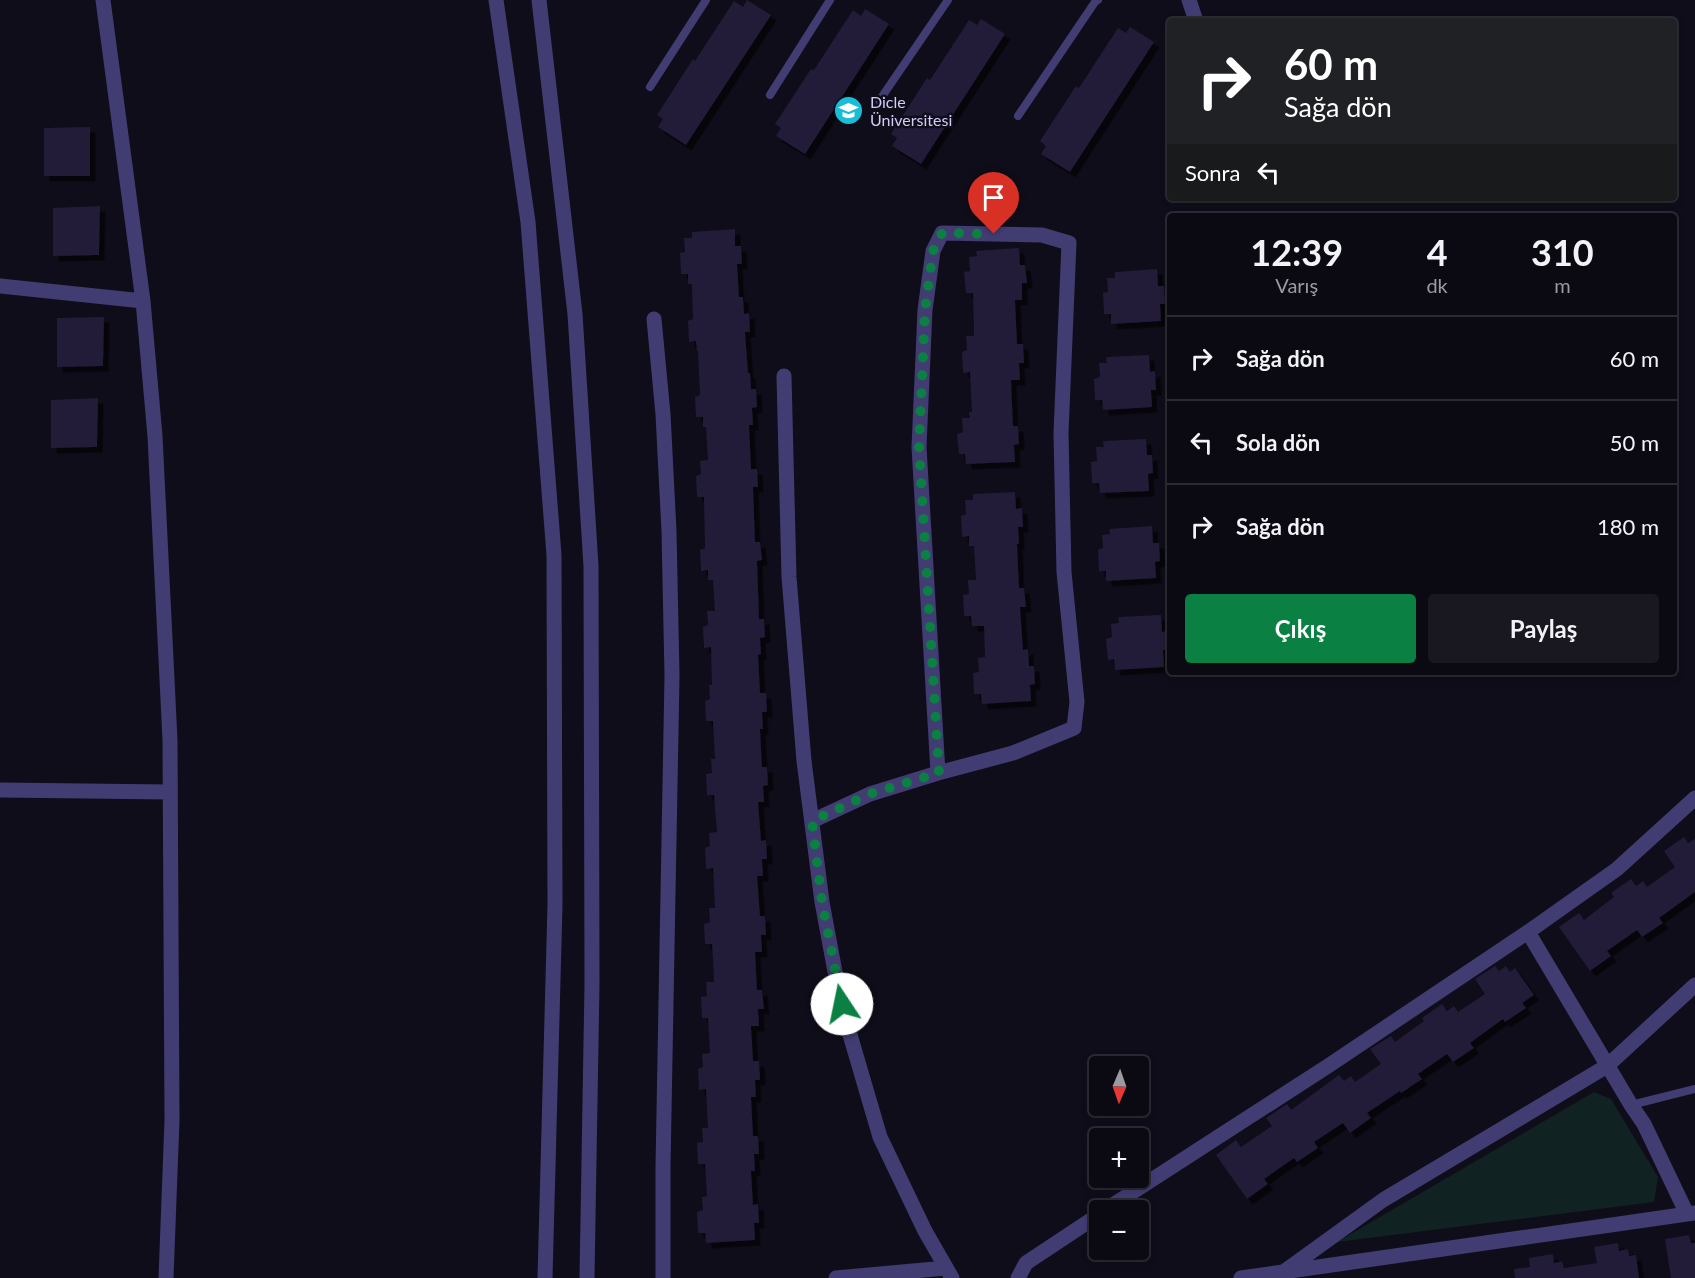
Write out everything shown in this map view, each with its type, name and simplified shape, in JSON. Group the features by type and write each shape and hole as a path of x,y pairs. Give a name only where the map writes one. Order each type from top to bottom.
{"street":[{"path":"103,0 143,301 155,436 170,740 172,1120 166,1278"},
{"path":"496,0 528,222 554,555 555,905 544,1278"},
{"path":"539,0 575,314 591,566 591,984 587,1278"},
{"path":"1189,0 1195,18"},
{"path":"812,821 870,794 1013,753 1074,728 1077,702 1064,572 1061,433 1069,243 1042,235 942,233 933,251 925,310 919,447 939,773"},
{"path":"0,286 143,301"},
{"path":"654,319 663,414 669,531 672,676 663,1155 663,1278"},
{"path":"784,376 789,577 804,761 822,902 842,1004 880,1137 925,1231 949,1273 836,1278"},
{"path":"0,790 170,792"},
{"path":"1120,1200 1328,1066 1528,932 1617,869 1695,798"},
{"path":"1241,1278 1691,1213 1644,1124 1528,932"},
{"path":"1282,1273 1383,1200 1607,1066 1695,985"},
{"path":"1018,1278 1026,1263 1089,1221"}],"lane":[{"path":"650,87 706,0"},
{"path":"770,95 830,0"},
{"path":"879,100 948,0"},
{"path":"1018,116 1098,0"},
{"path":"1631,1105 1695,1089"}],"shaded area":[{"path":"1594,1092 1611,1099 1658,1177 1654,1202 1337,1242"}],"building":[{"path":"747,0 771,15 686,145 658,127 663,119 657,115 734,1 743,7"},
{"path":"865,9 889,24 805,154 776,136 781,128 775,124 853,10 861,16"},
{"path":"981,19 1005,34 921,164 892,146 897,138 891,134 927,78 930,80 969,20 977,25"},
{"path":"1130,27 1154,42 1070,172 1041,154 1046,146 1040,141 1076,86 1079,88 1118,28 1126,33"},
{"path":"90,127 90,176 44,176 44,128"},
{"path":"100,206 99,255 53,256 53,208"},
{"path":"735,229 735,246 741,246 742,264 737,264 739,297 743,297 744,314 749,313 750,332 745,332 748,373 750,373 751,389 756,389 757,407 752,408 753,425 749,425 751,469 757,469 758,487 753,487 755,542 760,542 762,560 757,561 759,619 764,619 765,637 760,638 761,654 758,655 760,693 766,693 767,712 762,712 763,729 760,729 762,767 767,767 768,785 763,786 764,802 758,802 761,841 766,840 767,859 762,859 763,876 757,876 760,916 765,916 766,935 761,935 762,952 755,952 757,990 762,990 764,1009 758,1009 759,1026 751,1026 753,1061 759,1061 760,1080 755,1080 756,1097 751,1097 753,1136 758,1136 759,1154 754,1154 755,1171 751,1171 753,1205 758,1204 759,1223 754,1223 755,1240 706,1243 705,1233 698,1233 697,1212 703,1210 702,1197 707,1196 705,1164 698,1164 697,1143 703,1142 702,1128 708,1128 706,1089 699,1090 698,1069 703,1067 702,1054 710,1053 708,1018 702,1018 701,997 707,996 706,982 714,982 712,944 705,944 704,924 710,922 709,908 715,908 713,868 706,869 705,848 710,846 709,833 717,832 714,795 707,795 706,774 712,773 711,759 715,759 713,721 706,721 705,701 710,699 709,685 712,685 711,647 704,648 703,627 708,625 707,611 715,611 713,580 708,580 708,570 701,571 700,550 705,548 704,497 697,497 696,476 701,474 700,461 708,460 706,427 703,427 703,417 696,417 695,397 700,395 698,351 696,341 689,342 688,321 693,319 692,284 688,284 688,274 681,274 680,253 685,252 684,238 692,238 692,232"},
{"path":"1019,248 1020,265 1025,265 1027,283 1022,283 1022,300 1015,300 1017,344 1023,344 1024,363 1019,363 1020,380 1011,380 1013,426 1018,426 1019,444 1014,445 1015,462 966,464 965,454 959,454 957,434 963,432 962,418 970,418 969,412 972,412 970,372 963,373 962,352 967,350 966,336 974,336 974,330 973,293 966,293 964,272 970,271 969,257 977,256 976,251"},
{"path":"1157,269 1158,286 1164,286 1165,304 1160,304 1161,321 1111,324 1111,314 1104,314 1103,293 1108,292 1107,278 1115,278 1115,272"},
{"path":"104,317 103,366 57,367 57,318"},
{"path":"1149,355 1150,372 1155,371 1156,390 1151,390 1152,407 1103,410 1102,400 1095,400 1094,379 1100,377 1099,363 1107,363 1106,357"},
{"path":"98,398 97,447 51,448 51,400"},
{"path":"1146,439 1147,455 1152,455 1153,473 1148,474 1149,491 1100,493 1099,483 1092,483 1091,462 1097,461 1096,447 1104,447 1103,441"},
{"path":"1015,492 1016,509 1022,508 1023,527 1018,527 1019,544 1017,544 1019,588 1024,588 1026,607 1020,607 1023,650 1028,649 1029,666 1034,666 1035,684 1030,685 1031,701 982,704 981,694 974,694 973,673 979,672 978,658 985,657 984,626 972,626 971,616 964,616 963,595 969,594 968,580 976,580 974,546 969,546 969,536 962,537 961,516 966,514 965,500 973,500 973,494"},
{"path":"1152,526 1153,543 1159,543 1160,561 1155,562 1156,578 1106,581 1106,571 1099,571 1098,550 1103,548 1102,535 1110,534 1109,529"},
{"path":"1161,615 1162,632 1167,631 1167,650 1163,650 1164,667 1115,670 1114,659 1108,660 1106,639 1112,637 1111,624 1119,623 1118,617"},
{"path":"1684,837 1688,843 1695,839 1695,892 1659,918 1663,923 1642,937 1637,930 1607,951 1611,956 1590,971 1559,927 1579,913 1584,920 1614,897 1611,893 1631,879 1636,886 1643,881 1647,887 1675,867 1664,851"},
{"path":"1495,966 1499,971 1506,966 1510,972 1515,968 1534,995 1522,1003 1526,1008 1505,1022 1503,1019 1470,1043 1474,1048 1453,1062 1447,1054 1418,1074 1422,1079 1367,1113 1371,1118 1350,1133 1343,1123 1314,1142 1318,1148 1297,1162 1294,1158 1264,1179 1268,1184 1247,1199 1216,1155 1236,1140 1241,1147 1272,1126 1266,1118 1287,1104 1291,1110 1339,1075 1344,1081 1351,1076 1355,1082 1381,1064 1370,1049 1391,1036 1395,1042 1424,1021 1422,1018 1442,1004 1447,1011 1454,1006 1458,1012 1485,994 1475,979"},
{"path":"1689,1235 1691,1243 1695,1243 1695,1278 1671,1278 1665,1239"},
{"path":"1618,1243 1619,1251 1628,1249 1629,1256 1636,1255 1639,1278 1515,1278 1514,1269 1530,1267 1529,1258 1553,1254 1554,1263 1562,1261 1564,1268 1597,1263 1594,1247"}],"place":[{"name":"Dicle Üniversitesi","path":"849,110"}],"route":[{"path":"842,1004 822,902 812,821 870,794 939,773 919,447 925,310 933,251 942,233 994,234"}]}
